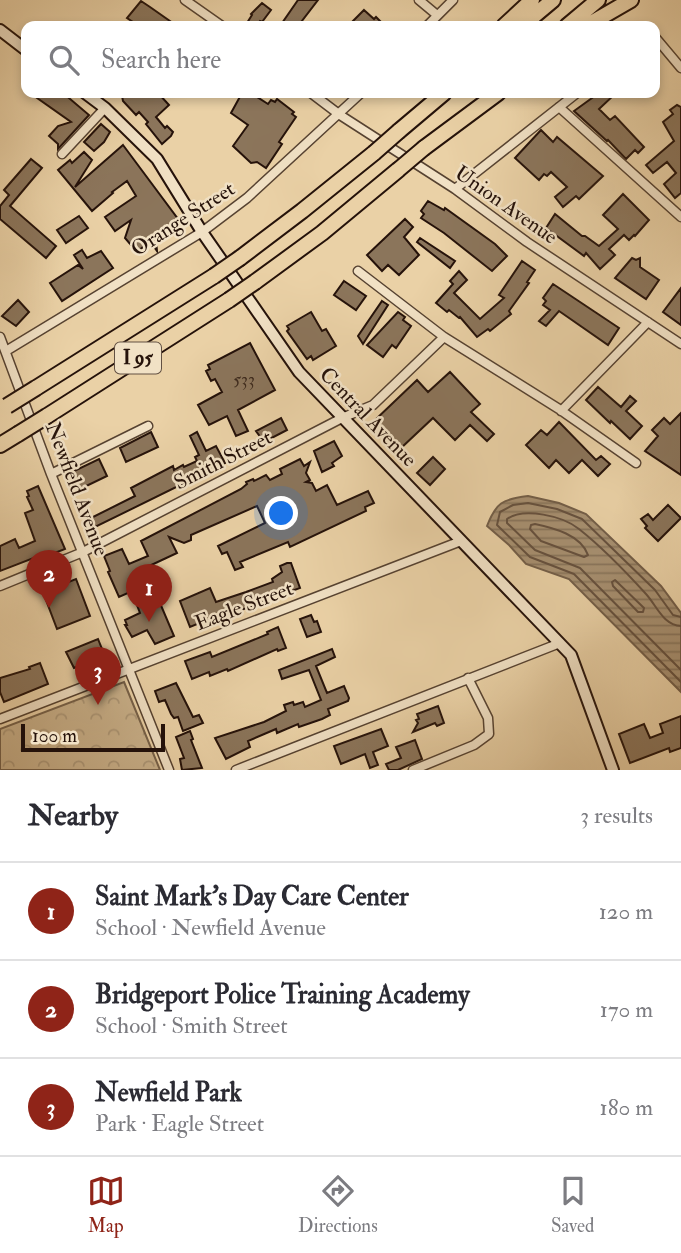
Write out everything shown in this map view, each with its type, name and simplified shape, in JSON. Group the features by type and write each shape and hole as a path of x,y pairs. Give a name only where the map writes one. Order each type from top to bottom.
{"highway":[{"path":"509,21 532,0"},
{"path":"528,21 553,0"},
{"path":"573,21 598,0"},
{"path":"595,21 631,0"},
{"path":"400,131 430,98"},
{"name":"I 95","path":"4,408 240,258 374,153 438,98"},
{"name":"I 95","path":"0,445 256,282 323,233 483,98"},
{"path":"424,148 491,98"}],"street":[{"path":"185,0 215,21"},
{"path":"419,0 437,15"},
{"path":"431,21 453,0"},
{"path":"0,30 21,46"},
{"path":"660,43 681,68"},
{"name":"Central Avenue","path":"92,98 157,159 202,232 299,372 571,655 612,770"},
{"name":"Union Avenue","path":"318,98 681,344"},
{"name":"Orange Street","path":"6,351 202,232 247,198 356,98"},
{"path":"455,189 571,98"},
{"path":"559,107 681,217"},
{"path":"62,154 105,108"},
{"path":"358,271 444,337 561,411 636,463"},
{"path":"561,411 648,322"},
{"name":"Newfield Avenue","path":"0,337 51,474 169,770"},
{"name":"Smith Street","path":"0,586 83,552 342,418 373,405 444,337"},
{"path":"51,474 148,426"},
{"name":"Eagle Street","path":"0,719 461,541"},
{"path":"236,770 560,643"},
{"path":"413,770 474,745 489,734 488,718 468,678"}],"green space":[{"path":"124,682 160,770 0,770 0,729"}],"water":[{"path":"528,496 559,503 586,514 661,586 681,613 681,692 569,579 526,564 487,526 501,504"}],"building":[{"path":"298,0 318,0 302,21 283,21"},
{"path":"141,1 170,21 132,21 127,18"},
{"path":"262,3 271,10 263,21 248,21"},
{"path":"364,10 380,21 353,21"},
{"path":"37,98 69,98 89,115 58,149 58,144 49,136 58,126 71,122"},
{"path":"122,98 163,98 169,105 156,117 165,128 167,126 173,132 171,136 162,144 139,112 136,115"},
{"path":"239,98 259,98 268,104 277,99 294,112 292,114 296,117 266,168 257,162 251,163 233,146 248,125 231,113"},
{"path":"592,98 611,98 599,109 610,120 615,116 644,147 638,153 635,150 626,159 574,111"},
{"path":"677,105 681,107 681,193 675,198 664,184 676,173 667,162 653,173 646,165 674,141 663,122 673,114 670,110"},
{"path":"101,124 110,132 94,151 84,142"},
{"path":"541,130 553,142 557,137 603,176 579,199 576,196 563,207 555,197 567,187 551,172 547,176 544,174 539,180 515,158"},
{"path":"123,145 181,223 176,226 178,228 156,240 157,251 150,241 137,252 125,238 131,220 115,231 105,217 136,196 127,181 92,211 58,170 70,160 72,163 84,152 92,160 75,187"},
{"path":"31,159 42,168 10,206 56,246 46,258 0,219 0,206 9,195 4,190"},
{"path":"623,194 649,220 635,236 629,240 624,235 609,249 615,255 600,269 586,253 584,256 546,228 555,214 599,246 618,229 603,215"},
{"path":"428,201 444,210 445,208 495,244 507,256 492,271 421,218 424,214 421,211"},
{"path":"79,216 88,228 66,243 57,230"},
{"path":"405,219 413,227 404,237 419,255 399,275 388,265 382,271 367,255"},
{"path":"420,238 455,261 450,268 417,242"},
{"path":"82,250 87,258 101,251 113,268 62,301 50,283 78,265 83,269 74,255"},
{"path":"632,258 640,258 640,267 659,280 646,299 615,278"},
{"path":"522,261 535,270 509,311 511,314 490,331 488,329 477,337 460,317 449,310 447,312 436,303 453,284 450,281 459,271 467,280 454,293 480,319 504,298 499,295"},
{"path":"344,281 366,296 356,310 334,295"},
{"path":"553,284 619,328 608,345 559,311 546,326 539,321 550,310 543,305 546,301 543,298"},
{"path":"681,288 681,325 663,312"},
{"path":"18,300 29,312 16,326 2,316"},
{"path":"382,301 388,305 363,344 358,336"},
{"path":"311,312 322,331 326,329 336,346 313,360 311,356 307,359 287,331 287,326"},
{"path":"398,312 411,326 396,348 392,345 383,357 367,345"},
{"path":"250,343 275,390 238,410 248,431 236,436 227,416 209,425 198,405 222,392 215,379 211,381 206,371 210,369 208,365"},
{"path":"450,372 480,404 471,412 494,434 487,441 470,425 455,440 433,418 401,448 374,421 417,380 428,392"},
{"path":"598,387 621,407 630,396 636,401 626,411 642,426 630,439 586,400"},
{"path":"681,413 681,475 645,451 658,436 652,430 664,418 670,424"},
{"path":"281,418 287,430 264,442 256,431"},
{"path":"559,422 596,460 601,456 610,464 598,476 582,460 569,473 556,460 549,468 526,445 541,430 547,435"},
{"path":"151,432 158,447 126,462 120,448"},
{"path":"197,432 206,451 216,446 225,463 91,529 87,520 135,496 131,488 173,466 174,470 197,461 195,457 199,455 190,436"},
{"path":"334,441 342,456 332,463 334,466 322,472 314,451"},
{"path":"433,457 445,469 430,485 417,473"},
{"path":"99,459 107,476 78,490 70,473"},
{"path":"300,459 304,466 310,462 306,473 310,480 306,482 312,483 316,491 327,485 337,505 368,491 374,503 365,507 366,511 290,547 288,542 240,562 243,567 235,570 227,552 222,554 218,546 265,523 257,506 191,535 191,540 184,543 169,537 177,553 147,567 149,570 132,578 137,589 119,597 104,556 122,549 129,564 148,556 141,541 241,489 246,482 266,475 270,480 282,474 280,469"},
{"path":"38,486 65,549 0,571 0,546 15,539 19,548 35,541 25,513 33,510 27,491"},
{"path":"668,505 681,518 658,541 645,528 647,526 641,519 648,514 653,520"},
{"path":"291,563 300,588 236,612 231,610 190,627 180,601 210,588 216,602 246,592 273,582 272,579 282,572 280,566"},
{"path":"76,579 90,616 57,629 43,592"},
{"path":"152,592 155,598 157,596 174,636 155,644 147,630 132,637 125,625 125,620 140,613 135,600"},
{"path":"311,615 314,622 317,621 321,632 307,637 300,619"},
{"path":"278,627 286,648 277,649 228,671 227,669 210,676 209,672 192,679 185,661 210,652 212,657 268,634 267,632"},
{"path":"98,639 102,649 84,656 87,663 74,668 66,652"},
{"path":"332,649 335,657 316,666 327,693 344,686 348,701 328,709 330,715 322,719 299,727 298,724 277,733 276,729 248,741 250,747 226,759 215,738 264,722 286,711 284,705 303,702 305,707 321,700 309,670 282,679 279,670"},
{"path":"40,663 48,684 4,702 0,692 0,678 30,669 29,667"},
{"path":"176,683 193,717 199,715 203,723 183,731 178,717 174,718 165,700 159,702 155,691"},
{"path":"438,706 444,723 437,726 435,723 413,732 418,723 416,720 419,719 417,714"},
{"path":"681,716 681,748 670,752 669,748 630,763 619,734 644,724 650,738 663,733 660,724"},
{"path":"381,729 388,746 373,752 378,765 370,768 365,754 341,764 334,746"},
{"path":"190,731 202,768 182,770 180,759 184,758 176,737"},
{"path":"415,740 422,759 398,770 389,770 386,764 401,758 396,747"}],"place":[{"name":"Bridgeport Police Training Academy","path":"49,608"},
{"name":"Saint Mark's Day Care Center","path":"149,622"},
{"name":"Newfield Park","path":"98,705"}]}
